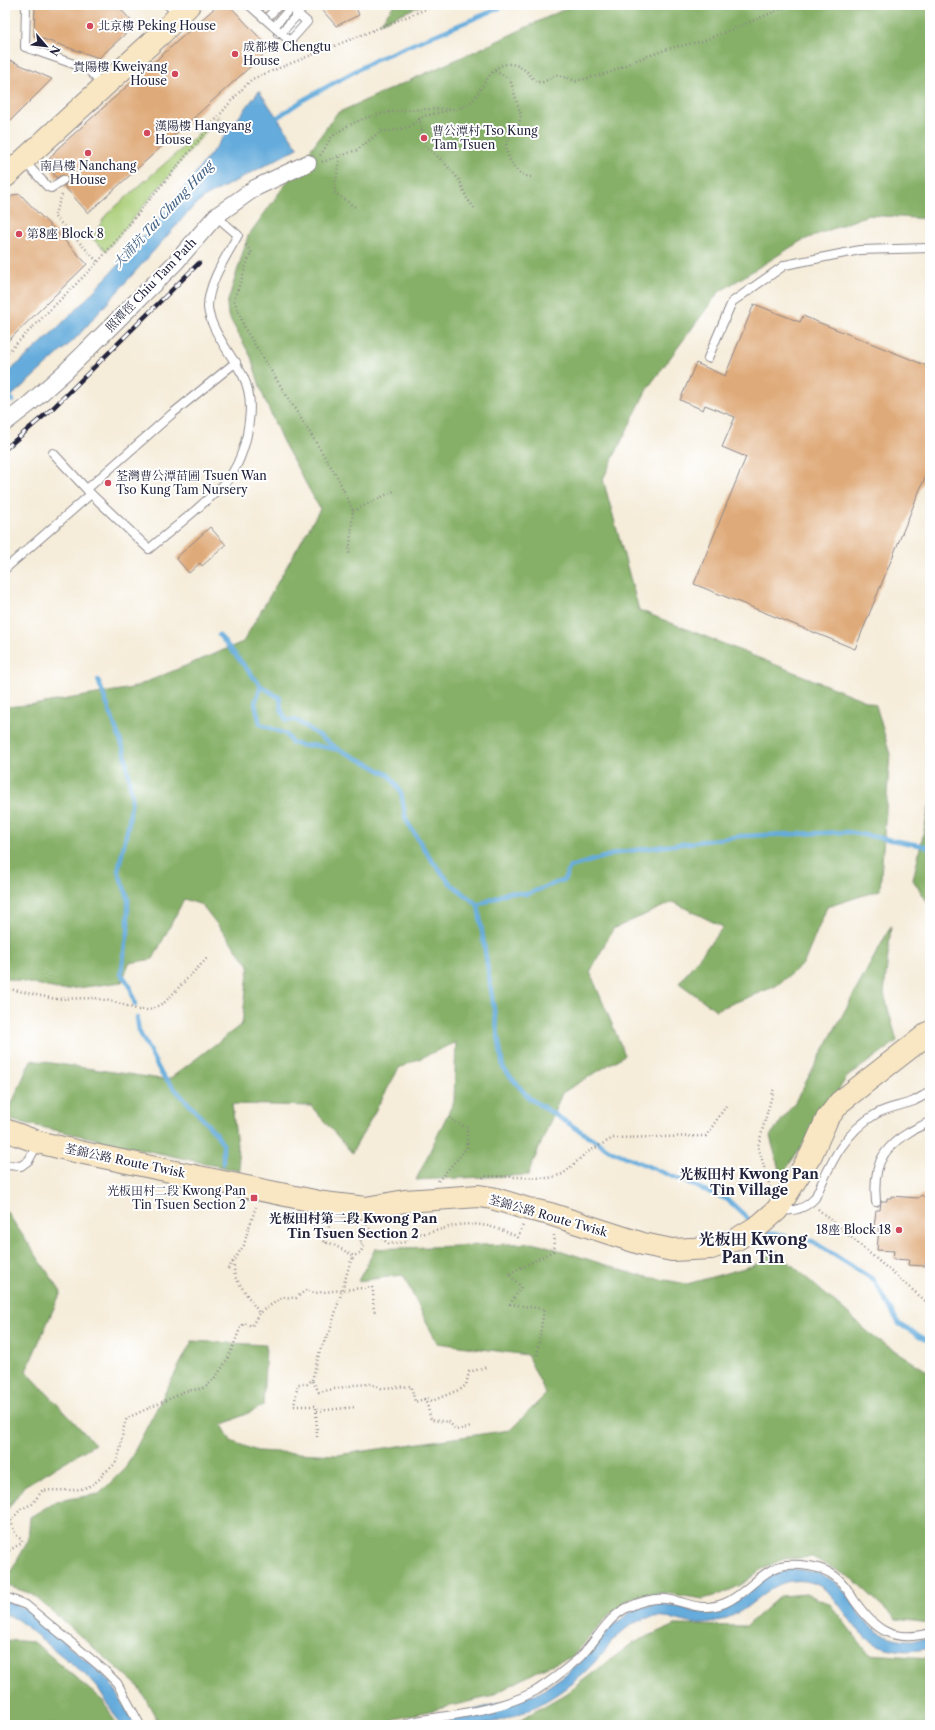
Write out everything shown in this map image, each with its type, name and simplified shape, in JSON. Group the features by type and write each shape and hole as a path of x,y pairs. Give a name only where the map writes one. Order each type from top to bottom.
{"main road":[{"path":"5,177 104,86 179,9"},
{"name":"荃錦公路 Route Twisk","path":"5,1130 38,1142 324,1203 366,1208 421,1200 479,1196 492,1198 528,1210 550,1214 643,1244 672,1250 711,1248 737,1239 760,1225 777,1210 811,1155 827,1119 840,1102 930,1032"}],"street":[{"name":"照潭徑 Chiu Tam Path","path":"5,423 65,372 176,262 216,216 255,188 309,162"}],"lane":[{"path":"26,5 25,47 88,70 104,86"},
{"path":"245,5 279,34 287,34 297,22 296,15 288,6"},
{"path":"249,5 290,41 307,22 288,6"},
{"path":"266,19 279,5"},
{"path":"274,27 288,6"},
{"path":"281,33 298,14"},
{"path":"23,160 48,187 51,188 57,186 63,180"},
{"path":"54,453 89,492 149,549 204,504 229,479 241,457 248,436 250,396 246,383 236,362 211,323 208,308 209,293 238,235 216,216"},
{"path":"708,358 732,302 785,265 860,250 930,248"},
{"path":"5,569 173,413 236,362"},
{"path":"777,1210 791,1212 804,1208 815,1198 836,1153 847,1138 861,1124 877,1113 914,1100 930,1092"},
{"path":"876,1202 874,1181 879,1161 891,1144 908,1132 930,1122"},
{"path":"5,1164 16,1167 22,1166 29,1160 38,1142"},
{"path":"404,1725 411,1722 498,1706 536,1690 580,1657 607,1625 629,1606 654,1599 667,1599 702,1608 725,1603 740,1595 766,1574 784,1566 812,1566 830,1573 848,1590 867,1618 889,1634 907,1637 930,1633"},
{"path":"5,1597 26,1605 117,1683 140,1725"}],"path":[{"path":"5,355 98,262 252,79 436,5"},
{"path":"309,162 325,150 330,138 355,121 407,110 462,108 471,102 487,78 495,70 502,66 515,65 521,68 536,82 543,82 557,75 576,81 609,73 634,61 671,48 703,41 792,5"},
{"path":"495,70 510,79 521,115 519,124 506,144 508,157 511,164 518,171 531,177"},
{"path":"309,162 322,162 340,157 357,150 381,131 390,131 409,127 419,118 453,109"},
{"path":"419,118 426,147 443,161 460,181 466,197 475,209"},
{"path":"340,157 334,192 355,207"},
{"path":"57,186 63,192 54,216 98,262"},
{"path":"238,235 251,252 234,300 245,329 338,478 352,511 349,555"},
{"path":"352,511 396,490"},
{"path":"5,988 55,999 94,998 115,1002 139,1010 150,1010 165,1002 208,958"},
{"path":"774,1088 758,1146 777,1210"},
{"path":"479,1196 481,1181 484,1176 549,1178 563,1174 586,1153 613,1138 706,1136 726,1106"},
{"path":"421,1200 467,1148 468,1128 450,1119 450,1116"},
{"path":"228,1269 244,1245 256,1209 259,1189"},
{"path":"810,1203 930,1305"},
{"path":"364,1225 389,1244 406,1242 408,1238 418,1232 425,1233 455,1226 478,1224 496,1227 518,1237 528,1210"},
{"path":"537,1355 544,1309 510,1304 521,1287 509,1274 553,1251 556,1235 544,1229 550,1214"},
{"path":"312,1229 326,1243 330,1243 354,1256"},
{"path":"317,1437 316,1406 294,1406 298,1384 307,1384 312,1380 320,1350 330,1331 350,1263 354,1256 360,1253 364,1246 360,1243"},
{"path":"233,1262 235,1277 259,1313"},
{"path":"5,1557 8,1551 22,1543 22,1540 17,1537 13,1529 11,1520 21,1509 32,1504 42,1491 50,1490 56,1492 63,1490 83,1490 98,1481 113,1467 118,1457 127,1418 178,1395 182,1391 200,1389 208,1385 224,1365 232,1350 237,1332 244,1323 252,1326 259,1313 283,1297 296,1298 306,1290 314,1293 372,1287 374,1292 372,1303 376,1314"},
{"path":"312,1380 319,1392 354,1385 370,1384 381,1388 411,1386 415,1402 427,1398 432,1401 461,1389 466,1385 469,1372 488,1367"},
{"path":"424,1399 427,1404 431,1420 449,1422 456,1430 472,1427"},
{"path":"317,1411 356,1407"}],"green space":[{"path":"394,5 422,5 380,23"},
{"path":"573,5 930,5 930,219 868,215 801,241 719,292 647,389 603,479 639,610 876,705 890,754 880,890 827,907 804,963 776,986 716,1010 679,983 723,927 673,902 613,929 590,972 625,1055 562,1093 528,1175 416,1180 454,1101 456,1042 399,1068 352,1153 311,1106 232,1104 240,1171 5,1119 31,1060 168,1080 242,1024 249,965 202,905 184,899 153,959 129,963 122,982 62,990 5,978 5,707 38,704 132,688 243,642 320,509 282,440 262,393 251,357 228,315 227,304 248,236 337,113 491,44"},
{"path":"219,116 106,251 92,238 106,215"},
{"path":"930,803 930,906 913,880"},
{"path":"891,926 884,994 897,1041 847,1077 781,1177 770,1136 795,1102"},
{"path":"7,1212 61,1292 26,1371 95,1444 24,1486 5,1513 5,1213"},
{"path":"537,1243 637,1275 687,1284 755,1265 775,1250 875,1338 930,1373 930,1623 896,1619 853,1579 812,1557 784,1559 763,1568 741,1585 721,1594 703,1599 665,1593 645,1594 626,1601 608,1616 572,1657 545,1667 489,1697 395,1719 386,1725 160,1725 139,1687 32,1594 5,1585 5,1582 28,1541 30,1517 57,1501 99,1494 126,1467 192,1341 266,1345 263,1406 222,1425 231,1441 257,1451 337,1455 510,1430 546,1394 527,1355 437,1343 403,1275 358,1281 375,1249"},
{"path":"806,1594 829,1603 869,1654 930,1658 930,1725 511,1725 565,1694 634,1642 675,1625 746,1626 780,1596"},
{"path":"5,1640 34,1642 104,1702 117,1725 5,1725"}],"water":[{"path":"259,91 298,148 205,197 192,208 76,338 5,402 5,375 41,343 108,276 170,204"},
{"path":"794,1569 818,1573 829,1578 846,1593 863,1618 877,1631 903,1640 930,1637 930,1648 902,1651 883,1647 867,1638 860,1632 832,1596 824,1589 815,1584 804,1581 791,1581 774,1587 738,1613 715,1622 700,1624 665,1617 641,1620 626,1628 579,1678 554,1696 511,1717 496,1722 472,1726 416,1725 539,1693 569,1672 585,1657 611,1627 632,1611 642,1607 658,1604 678,1606 695,1612 719,1609 740,1599 772,1575"},
{"path":"5,1600 26,1609 110,1681 135,1725 121,1725 98,1688 89,1678 18,1620 5,1614"}],"building":[{"path":"35,5 117,5 135,25 99,58 34,36"},
{"path":"218,5 229,5 270,49 88,213 64,186 68,182 67,177 63,175 56,178 50,167 50,158 57,149"},
{"path":"318,5 355,5 359,15 336,26"},
{"path":"5,58 52,79 5,126"},
{"path":"20,194 87,264 5,344 5,205 13,195"},
{"path":"754,304 800,322 803,316 930,367 930,465 855,649 694,584 746,457 722,447 735,417 705,405 703,410 680,400 696,363 725,376"},
{"path":"210,527 226,545 202,566 200,563 189,573 176,558"},
{"name":"18座 Block 18","path":"930,1194 930,1262 926,1262 925,1266 908,1265 909,1260 893,1259 894,1251 877,1250 879,1228 874,1227 876,1210 880,1210 881,1201 887,1201 887,1198 891,1198 891,1196 918,1198 922,1195 925,1198"}],"waterway":[{"name":"大涌坑 Tai Chung Hang","path":"272,121 303,100 377,59 507,5"},
{"path":"5,392 13,401"},
{"path":"219,635 261,686 255,703 260,724 286,734 292,743 304,746 313,745 340,750 390,776 401,792 406,820 430,858 450,883 478,905 503,1068 529,1098 610,1150 728,1200 753,1223"},
{"path":"98,680 125,753 132,797 129,822 118,871 128,898 128,932 121,973 130,986 135,1004"},
{"path":"261,686 280,698 281,709 286,720 296,720 338,749"},
{"path":"478,905 509,892 527,894 564,880 570,867 621,852 741,836 848,832 930,847"},
{"path":"137,1018 139,1031 162,1075 214,1131 223,1144 223,1164"},
{"path":"763,1232 812,1241 874,1280 899,1324 930,1342"}],"railway":[{"path":"5,449 53,408 199,263"}],"place":[{"name":"北京樓 Peking House","path":"90,26"},
{"name":"成都樓 Chengtu House","path":"235,54"},
{"name":"貴陽樓 Kweiyang House","path":"175,74"},
{"name":"漢陽樓 Hangyang House","path":"147,133"},
{"name":"曹公潭村 Tso Kung Tam Tsuen","path":"424,138"},
{"name":"南昌樓 Nanchang House","path":"88,153"},
{"name":"第8座 Block 8","path":"19,234"},
{"name":"荃灣曹公潭苗圃 Tsuen Wan Tso Kung Tam Nursery","path":"108,483"},
{"name":"光板田村二段 Kwong Pan Tin Tsuen Section 2","path":"254,1198"},
{"name":"18座 Block 18","path":"899,1230"}],"district":[{"name":"光板田村 Kwong Pan Tin Village","path":"749,1182"},
{"name":"光板田村第二段 Kwong Pan Tin Tsuen Section 2","path":"353,1226"},
{"name":"光板田 Kwong Pan Tin","path":"753,1248"}]}
